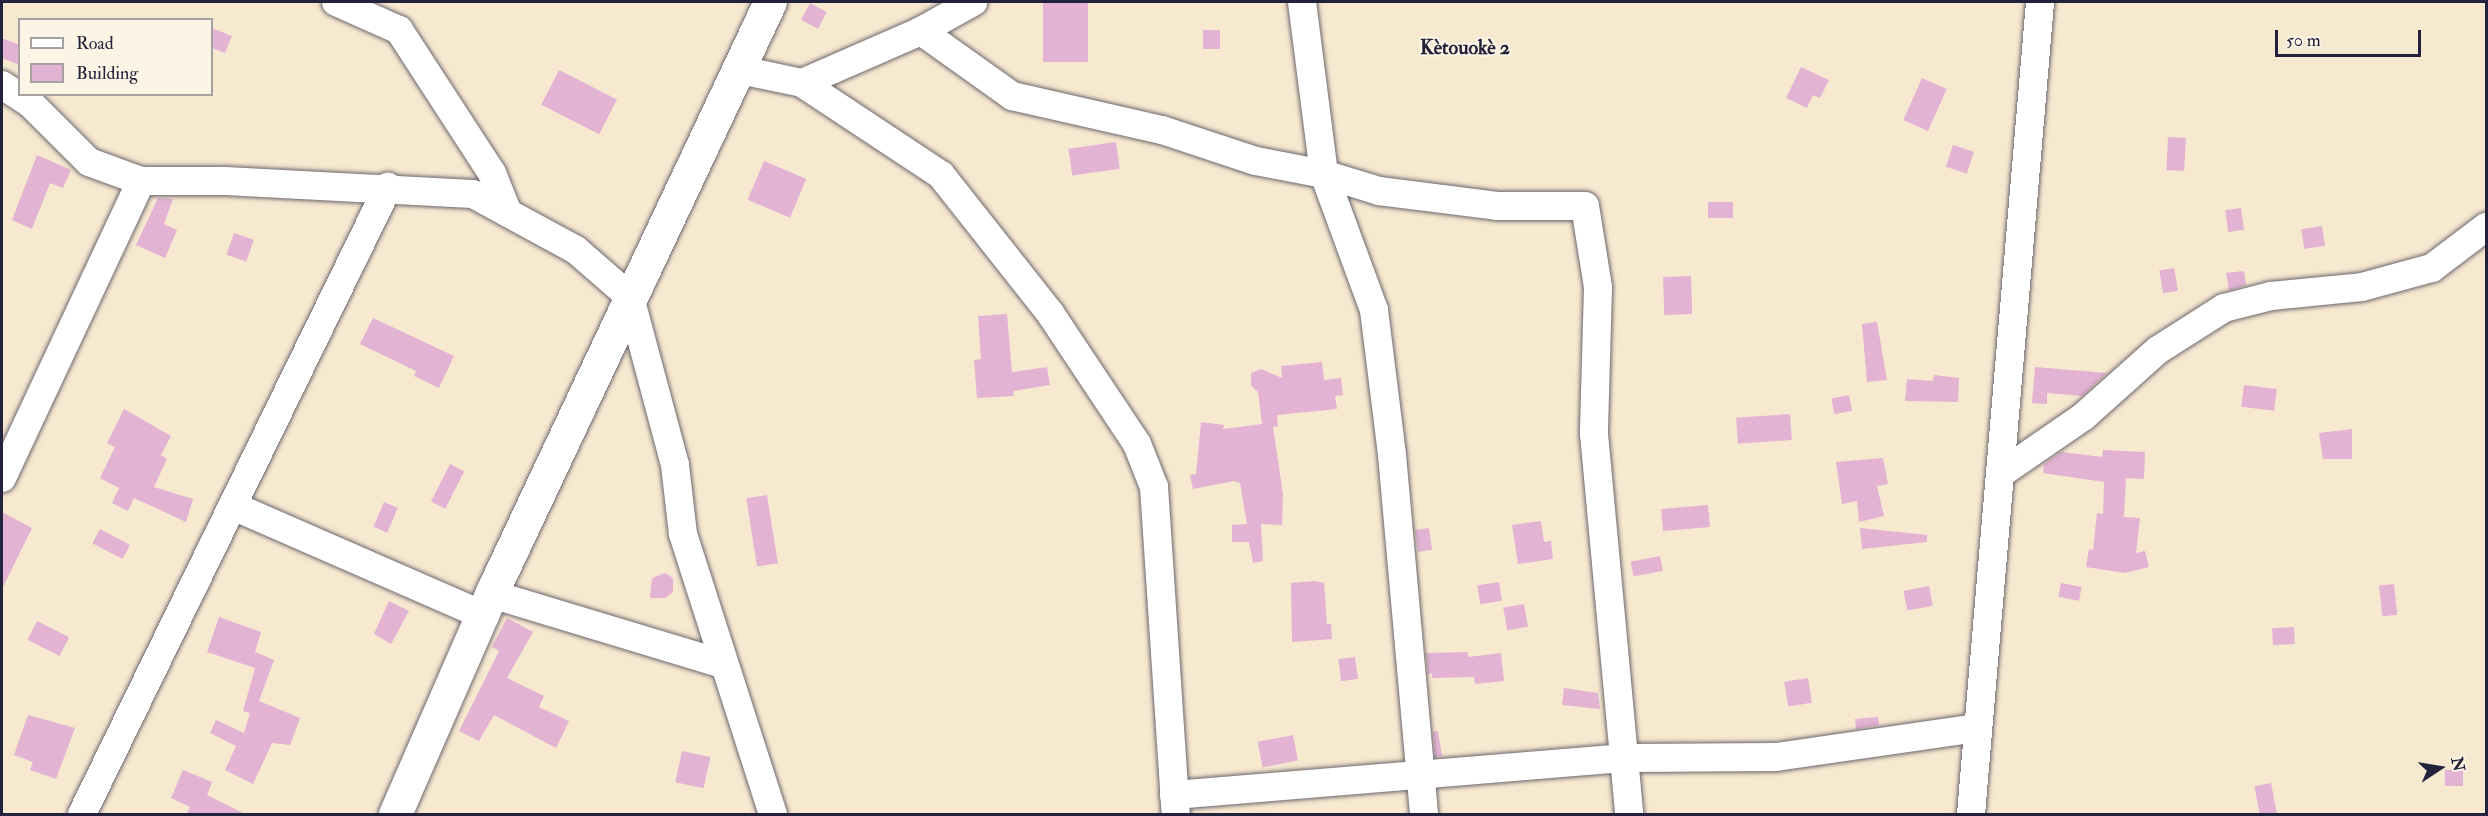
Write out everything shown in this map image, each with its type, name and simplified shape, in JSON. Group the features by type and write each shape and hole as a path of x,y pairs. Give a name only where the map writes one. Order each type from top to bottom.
{"main road":[{"path":"395,814 488,605 630,297 740,70 770,2"}],"street":[{"path":"336,2 399,30 492,173 508,213"},
{"path":"802,83 921,31 973,2"},
{"path":"1302,2 1324,174 1374,310 1423,775 1424,814"},
{"path":"1971,814 2040,2"},
{"path":"921,31 1012,96 1162,130 1256,161 1324,174 1379,191 1497,206 1585,206 1598,287 1594,434 1629,814"},
{"path":"740,70 802,83 941,175 1050,313 1137,444 1154,487 1175,805 1423,775 1625,758 1776,757 1978,728"},
{"path":"2,85 18,95"},
{"path":"19,96 30,103 89,162 141,181 388,187 473,194 576,250 630,297 675,465 683,534 773,814"},
{"path":"2,478 141,181"},
{"path":"82,814 388,187"},
{"path":"2000,474 2082,417 2158,350 2224,308 2271,296 2362,287 2432,268 2487,227"},
{"path":"233,506 488,605 723,664"}],"building":[{"path":"1043,2 1088,2 1088,62 1043,62"},
{"path":"810,3 827,12 818,29 801,20"},
{"path":"213,28 232,36 225,53 213,48"},
{"path":"1203,30 1220,30 1220,49 1203,49"},
{"path":"2,38 18,44 18,64 2,58"},
{"path":"1801,67 1829,80 1820,98 1813,95 1807,108 1786,98"},
{"path":"559,70 617,100 599,134 541,105"},
{"path":"1922,78 1947,89 1928,131 1903,120"},
{"path":"2168,137 2186,138 2184,171 2166,170"},
{"path":"1116,142 1120,169 1072,175 1068,149"},
{"path":"1953,145 1974,152 1967,174 1946,167"},
{"path":"37,155 71,170 63,188 50,183 32,229 12,220"},
{"path":"764,161 806,179 790,218 748,200"},
{"path":"158,198 173,199 164,224 177,230 165,258 136,245"},
{"path":"1708,202 1733,202 1733,218 1708,218"},
{"path":"2241,208 2244,230 2228,232 2225,210"},
{"path":"2322,226 2325,246 2304,249 2301,229"},
{"path":"234,233 254,240 246,262 227,255"},
{"path":"2174,268 2178,291 2163,293 2159,271"},
{"path":"2244,271 2246,285 2229,290 2226,273"},
{"path":"1691,276 1692,314 1664,315 1663,277"},
{"path":"1007,314 1012,372 1047,367 1050,385 1013,391 1014,396 977,398 974,360 981,359 978,316"},
{"path":"373,318 454,356 439,388 414,376 416,371 360,344"},
{"path":"1877,322 1887,380 1867,382 1862,324"},
{"path":"1322,362 1324,380 1341,378 1343,395 1335,396 1337,409 1277,415 1278,426 1273,427 1283,494 1282,525 1261,524 1263,561 1253,563 1249,542 1232,542 1232,525 1247,524 1240,483 1234,481 1193,489 1190,475 1196,474 1201,422 1224,425 1223,429 1262,424 1258,392 1251,385 1251,373 1261,369 1282,378 1281,366"},
{"path":"2035,367 2107,373 2082,396 2047,393 2047,404 2032,403"},
{"path":"1934,375 1959,378 1958,402 1905,401 1907,379 1933,381"},
{"path":"2244,385 2277,389 2274,411 2241,407"},
{"path":"1849,395 1852,411 1834,414 1831,398"},
{"path":"124,409 171,436 161,455 167,459 154,487 193,499 186,522 134,498 128,511 112,503 119,488 100,478 115,447 107,443"},
{"path":"1790,414 1792,440 1738,444 1736,418"},
{"path":"2352,429 2352,459 2323,459 2319,433"},
{"path":"2103,450 2145,452 2144,479 2126,478 2124,517 2140,518 2136,553 2145,551 2149,567 2125,573 2086,567 2089,549 2093,550 2097,513 2103,514 2104,482 2043,473 2044,464 2062,452 2102,457"},
{"path":"1883,458 1888,484 1877,486 1884,516 1859,522 1857,501 1842,504 1836,462"},
{"path":"450,464 464,471 445,509 431,501"},
{"path":"767,495 778,563 757,566 746,498"},
{"path":"384,502 398,508 387,533 373,527"},
{"path":"1708,505 1710,527 1663,531 1661,509"},
{"path":"2,512 32,528 2,589"},
{"path":"1541,521 1544,542 1551,541 1553,559 1518,564 1512,525"},
{"path":"1429,528 1432,550 1418,552 1415,530"},
{"path":"1860,528 1927,535 1927,542 1862,549"},
{"path":"100,529 130,545 123,559 92,543"},
{"path":"1660,556 1663,571 1633,576 1631,562"},
{"path":"665,573 673,578 673,592 665,598 650,598 652,578"},
{"path":"1315,581 1324,583 1327,624 1331,624 1332,639 1292,642 1291,583"},
{"path":"1499,582 1502,601 1480,604 1477,585"},
{"path":"2061,583 2082,587 2079,601 2058,597"},
{"path":"2394,584 2397,615 2382,616 2379,586"},
{"path":"1929,586 1933,606 1907,611 1903,591"},
{"path":"389,601 409,611 391,644 374,634"},
{"path":"1524,604 1528,627 1507,630 1503,608"},
{"path":"219,617 261,632 255,652 274,660 259,701 300,718 290,745 272,743 253,784 225,770 236,746 210,733 216,720 244,733 250,713 243,711 255,668 207,652"},
{"path":"507,618 533,632 507,678 544,696 539,707 569,721 556,748 494,715 479,741 459,731 499,651 492,647"},
{"path":"37,621 69,637 60,656 27,640"},
{"path":"2294,627 2295,644 2273,645 2272,628"},
{"path":"1468,652 1468,657 1501,653 1504,681 1475,684 1474,677 1432,678 1432,673 1428,674 1426,653"},
{"path":"1355,657 1358,679 1341,681 1338,659"},
{"path":"1808,678 1812,703 1788,706 1784,682"},
{"path":"1564,688 1598,693 1600,709 1562,705"},
{"path":"28,715 75,728 56,779 30,770 33,762 14,755"},
{"path":"1878,717 1879,725 1856,729 1855,719"},
{"path":"1438,731 1442,756 1435,757 1433,732"},
{"path":"1293,735 1298,761 1263,767 1258,742"},
{"path":"682,751 710,757 704,788 675,782"},
{"path":"183,770 212,782 207,795 245,814 187,814 190,807 171,798"},
{"path":"2445,770 2463,770 2463,786 2445,786"},
{"path":"2271,783 2277,814 2260,814 2254,786"}],"district":[{"name":"Kètouokè 2","path":"1465,47"}]}
